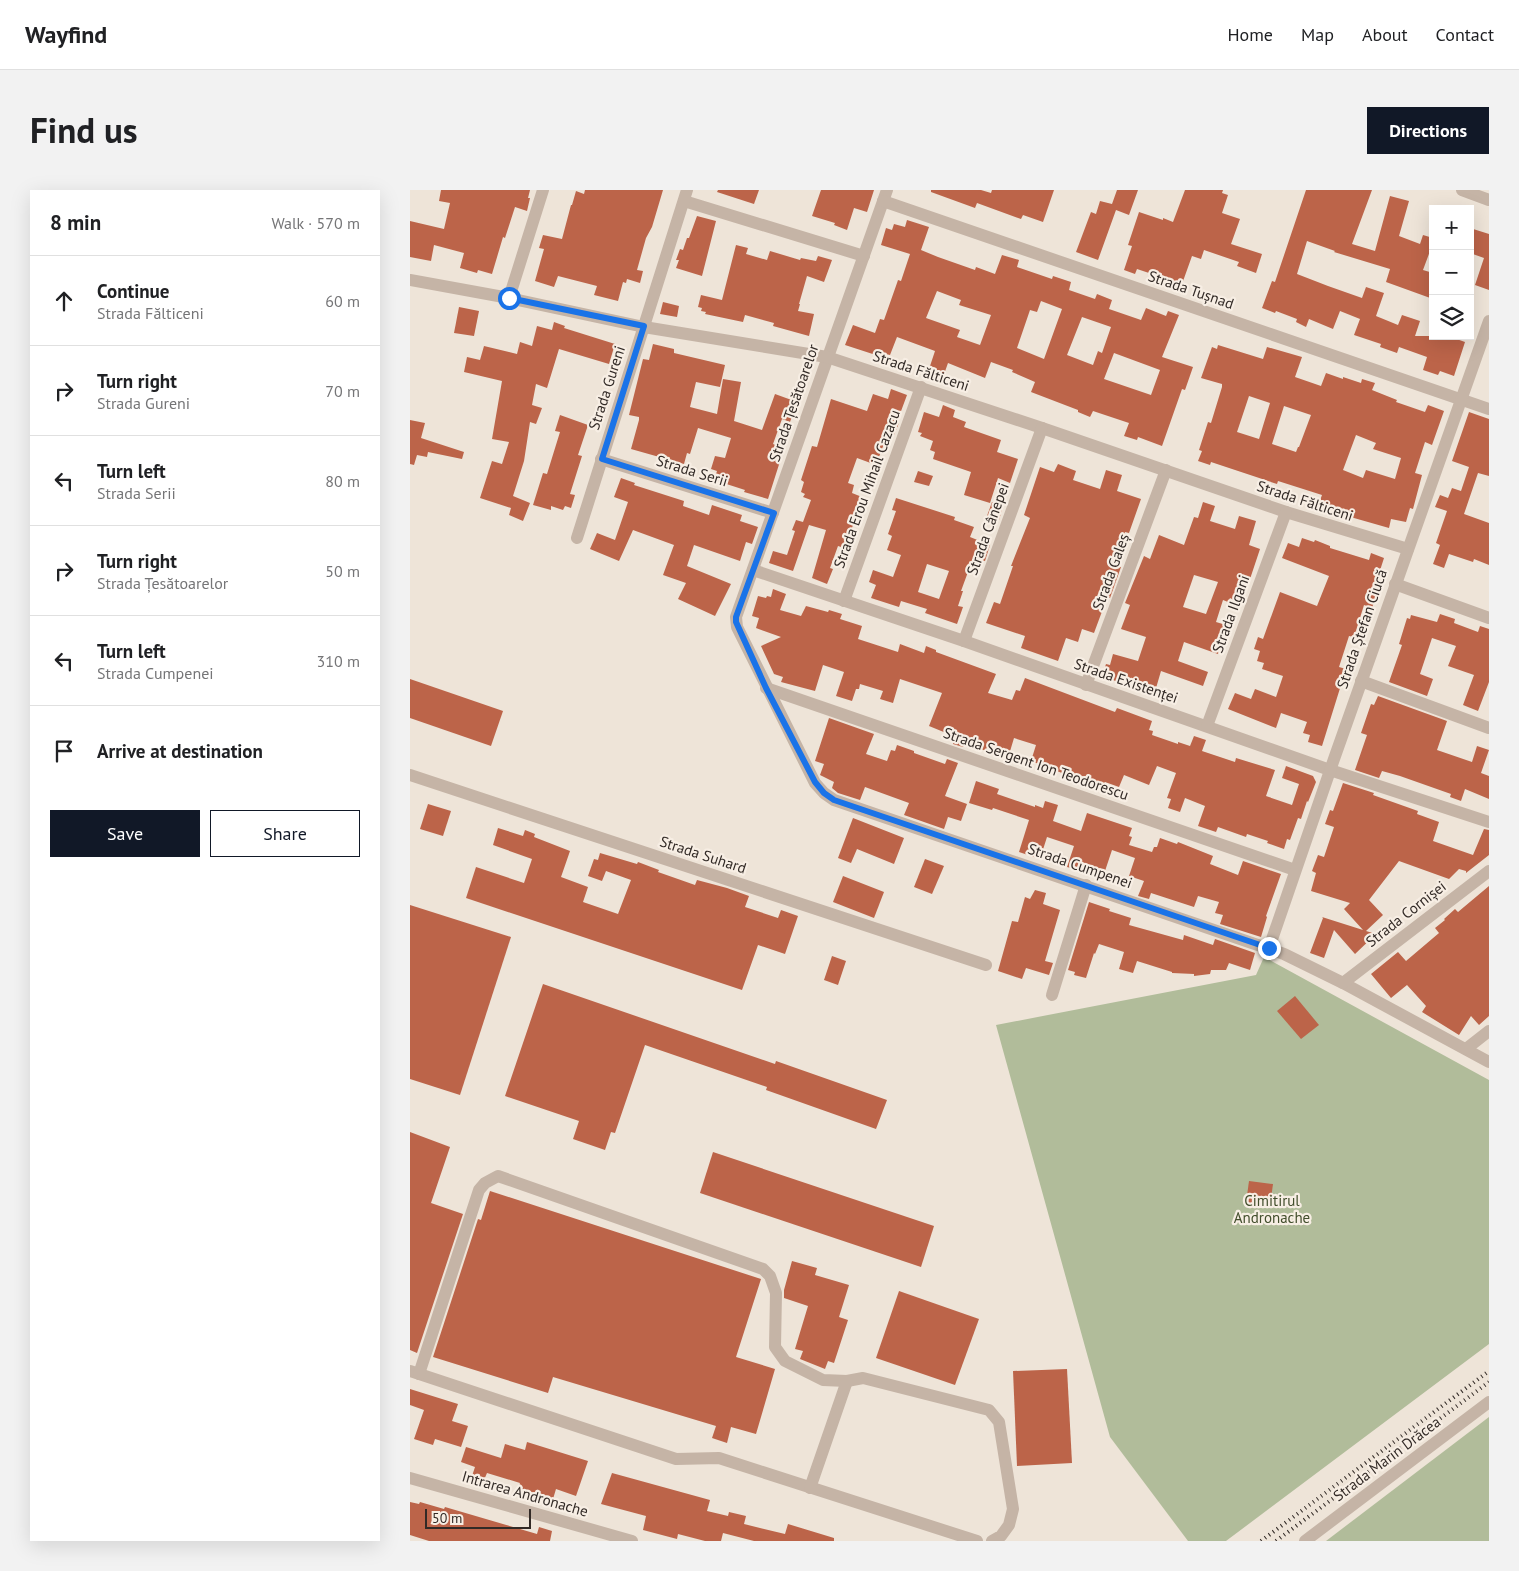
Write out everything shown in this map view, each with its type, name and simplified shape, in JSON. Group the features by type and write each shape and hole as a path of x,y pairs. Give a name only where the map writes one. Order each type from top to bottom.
{"street":[{"path":"509,298 543,190"},
{"path":"1462,190 1489,200"},
{"path":"685,195 864,256"},
{"name":"Strada Gureni","path":"577,538 685,195"},
{"name":"Strada Țesătoarelor","path":"737,627 736,617 885,196"},
{"name":"Strada Tușnad","path":"885,196 1489,409"},
{"name":"Strada Fălticeni","path":"410,280 644,326 827,357 1042,428 1286,512 1408,549"},
{"name":"Strada Ștefan Ciucă","path":"1269,948 1395,584 1489,321"},
{"name":"Strada Erou Mihail Cazacu","path":"844,601 921,388"},
{"name":"Strada Cânepei","path":"964,642 1042,428"},
{"name":"Strada Serii","path":"602,459 774,513"},
{"name":"Strada Galeș","path":"1086,684 1166,470"},
{"name":"Strada Ilgani","path":"1207,726 1286,512"},
{"name":"Strada Existenței","path":"753,570 1330,770 1489,822"},
{"path":"1395,584 1489,618"},
{"name":"Strada Cumpenei","path":"737,627 766,688 815,782 828,797 1284,954 1344,983 1489,1062"},
{"path":"1361,681 1489,728"},
{"name":"Strada Sergent Ion Teodorescu","path":"766,688 1295,870"},
{"name":"Strada Suhard","path":"410,776 986,965"},
{"name":"Strada Cornișei","path":"1344,983 1489,871"},
{"path":"1052,995 1086,885"},
{"path":"1466,1049 1489,1031"},
{"path":"977,1541 719,1458 676,1459 414,1372 479,1190 485,1183 498,1176 764,1269 770,1276 776,1293 775,1347 785,1361 823,1380 847,1381 863,1378 989,1410 999,1422 1013,1509 1009,1524 1001,1536 992,1541"},
{"path":"810,1488 847,1381"},
{"name":"Strada Marin Drăcea","path":"1306,1541 1489,1402"},
{"name":"Intrarea Andronache","path":"410,1478 632,1541"}],"green space":[{"name":"Cimitirul Andronache","path":"1264,957 1489,1080 1489,1344 1226,1541 1188,1541 1110,1437 996,1025 1256,975"},
{"path":"1489,1417 1489,1541 1326,1541"}],"building":[{"path":"441,190 530,190 527,211 515,207 505,238 503,237 492,274 478,270 477,273 460,268 464,253 434,245 431,261 410,257 410,221 444,229 450,203 439,201"},
{"path":"585,190 663,190 637,270 643,271 640,283 627,279 626,283 623,282 618,301 594,295 597,286 558,276 554,287 535,281 544,249 539,248 543,235 562,239 576,191 584,194"},
{"path":"718,190 759,190 754,204 717,192"},
{"path":"821,190 874,190 867,212 854,208 847,230 834,225 835,223 812,216"},
{"path":"931,190 981,190 991,193 992,190 1054,190 1043,222 1023,215 1021,219 977,203 975,208 931,192"},
{"path":"1117,190 1138,190 1129,215 1116,210 1098,260 1076,252 1091,212 1096,214 1100,201 1112,204"},
{"path":"1185,190 1223,190 1222,193 1228,195 1222,213 1240,219 1231,244 1262,254 1256,273 1237,266 1239,262 1204,250 1201,259 1192,256 1182,284 1137,269 1135,274 1124,270 1132,246 1128,245 1139,212 1173,222"},
{"path":"1306,190 1372,190 1352,244 1375,251 1390,196 1409,201 1399,236 1420,244 1423,235 1429,237 1429,254 1423,270 1429,272 1429,298 1386,282 1390,269 1334,252 1307,241 1297,274 1362,298 1366,287 1384,293 1376,316 1398,325 1402,315 1420,321 1415,336 1429,336 1429,340 1459,340 1465,342 1454,376 1440,371 1438,375 1423,370 1427,357 1399,347 1397,353 1380,347 1381,344 1354,335 1360,319 1340,311 1333,329 1309,319 1306,327 1296,322 1297,319 1262,308 1272,281 1275,282"},
{"path":"697,216 716,221 702,276 676,268 679,260 676,260 680,249 683,250"},
{"path":"907,220 929,227 921,250 975,270 976,267 995,274 1002,255 1019,260 1017,267 1052,279 1053,276 1071,282 1069,290 1095,299 1097,294 1112,300 1109,309 1141,320 1146,308 1166,316 1168,311 1179,315 1162,357 1193,367 1185,390 1182,389 1162,446 1138,437 1137,440 1124,436 1129,423 1093,411 1090,417 1078,412 1078,410 1031,392 1035,382 1012,372 1013,370 991,362 985,378 948,363 942,380 927,375 935,351 897,337 890,355 886,354 885,358 845,345 853,325 875,333 880,319 884,320 898,280 901,281 910,254 881,245 886,228 892,230 894,224 905,227","holes":["937,291 961,300 959,305 991,315 980,345 957,337 960,330 926,318","1041,301 1062,309 1044,359 1017,348 1030,310 1037,312","1082,317 1111,327 1102,353 1098,351 1093,365 1067,355","1114,353 1160,370 1151,395 1104,379"]},
{"path":"1474,229 1489,234 1489,290 1475,285 1484,258 1474,254"},
{"path":"736,245 748,248 746,254 767,260 770,251 800,260 801,258 816,261 818,256 832,260 824,282 807,276 798,311 814,314 809,336 773,326 774,323 745,315 743,322 705,314 706,312 701,311 702,308 698,307 701,295 722,300"},
{"path":"663,302 679,306 677,317 660,314"},
{"path":"459,307 479,311 474,336 454,333"},
{"path":"554,322 565,326 564,328 615,344 609,364 559,349 547,388 536,384 532,405 542,408 536,424 530,422 524,461 513,496 530,503 523,521 509,515 511,508 480,498 492,461 502,464 509,442 492,439 502,381 464,372 467,357 480,360 484,346 517,354 520,342 532,346 537,326 552,330"},
{"path":"653,344 674,349 674,353 725,365 720,387 696,382 690,407 717,414 723,379 741,382 734,421 762,430 775,394 797,402 790,422 782,419 773,444 778,446 776,449 783,452 768,499 714,480 717,471 711,469 715,456 725,458 731,438 698,428 690,454 687,453 684,464 631,449 639,417 629,415 643,359 649,360"},
{"path":"1218,345 1263,359 1267,347 1302,357 1295,377 1321,386 1326,373 1361,383 1362,379 1375,383 1372,390 1397,400 1396,402 1425,412 1428,405 1444,411 1432,445 1425,442 1415,473 1422,475 1413,509 1410,508 1406,522 1391,519 1389,528 1354,518 1329,508 1328,510 1318,506 1322,495 1278,481 1277,484 1211,462 1210,465 1198,461 1202,451 1199,450 1208,422 1211,423 1222,387 1222,384 1201,378 1212,347 1217,349","holes":["1249,396 1270,403 1259,439 1237,432","1284,406 1311,415 1296,452 1272,444","1356,435 1376,443 1373,449 1401,458 1395,479 1366,470 1363,478 1343,470"]},
{"path":"891,389 907,395 897,422 899,423 894,435 888,433 876,465 857,458 848,483 854,485 852,493 862,497 852,528 857,530 850,550 838,546 830,568 833,569 827,584 812,578 826,530 809,525 793,571 769,563 773,551 787,555 795,531 792,530 796,520 803,522 811,500 803,497 805,494 801,492 804,482 801,480 812,446 817,447 831,399 867,411 873,394 888,399"},
{"path":"943,405 955,410 953,417 966,422 964,427 1001,440 997,452 1018,459 1010,483 998,478 990,503 964,495 971,472 933,459 935,452 930,450 933,441 920,436 922,433 918,432 924,412 939,417"},
{"path":"1469,412 1489,419 1489,476 1478,473 1464,514 1489,523 1489,565 1474,559 1473,562 1449,554 1444,568 1433,564 1440,545 1436,543 1447,511 1435,507 1440,495 1448,498 1452,488 1461,491 1469,467 1452,461"},
{"path":"560,415 588,425 578,455 582,456 570,494 575,495 571,508 565,506 563,510 551,506 551,510 533,505 543,473 547,474 560,432 555,431"},
{"path":"410,420 425,423 421,438 464,452 462,459 428,452 427,457 417,455 414,465 410,464"},
{"path":"1058,464 1076,471 1073,480 1100,489 1106,470 1122,475 1117,491 1141,499 1129,533 1125,532 1114,565 1121,567 1110,598 1107,598 1094,633 1082,629 1078,642 1066,638 1058,661 1021,648 1025,636 986,623 994,602 1000,604 1013,566 1011,566 1030,518 1024,515 1040,467 1054,472"},
{"path":"918,471 933,476 929,486 914,482"},
{"path":"621,478 635,483 634,485 684,501 683,506 709,515 712,505 742,515 740,521 758,527 752,544 746,542 740,561 694,545 687,566 731,584 715,616 678,599 686,583 663,575 674,545 633,530 619,561 590,549 597,533 615,540 628,502 614,497"},
{"path":"896,498 955,517 954,520 974,527 970,537 990,545 985,561 980,560 979,563 972,561 961,591 963,591 958,606 963,607 957,624 925,613 927,609 901,601 899,607 871,598 876,585 869,582 873,570 893,577 901,555 887,550 892,536 888,534 896,511 892,510","holes":["927,564 949,571 939,599 918,592"]},
{"path":"992,502 1003,506 999,520 987,516"},
{"path":"1203,502 1215,506 1210,521 1235,529 1239,516 1256,521 1249,545 1260,549 1250,579 1247,578 1240,596 1236,595 1234,600 1230,598 1228,602 1223,600 1216,622 1226,625 1218,654 1184,642 1178,661 1208,672 1203,686 1161,671 1154,695 1143,692 1146,683 1124,676 1121,683 1102,676 1106,664 1110,665 1113,654 1138,661 1146,637 1121,629 1130,605 1125,603 1144,556 1150,559 1159,535 1184,545 1194,517 1198,518","holes":["1194,575 1218,582 1206,614 1183,607"]},
{"path":"1302,538 1314,542 1315,540 1330,546 1330,548 1369,560 1371,553 1384,558 1375,586 1379,587 1372,608 1364,605 1354,637 1349,636 1339,667 1346,669 1322,746 1308,742 1310,735 1303,733 1307,722 1281,713 1276,728 1228,709 1235,693 1251,699 1255,689 1276,697 1283,676 1262,669 1264,663 1257,661 1260,651 1254,649 1258,637 1263,639 1280,592 1317,606 1329,576 1282,558 1288,543 1299,547"},
{"path":"773,589 786,594 780,610 801,616 806,606 828,612 829,610 842,614 840,619 862,626 858,639 898,652 900,644 924,653 926,646 936,650 936,652 996,674 988,693 1012,700 1016,690 1020,691 1025,678 1115,712 1117,708 1152,721 1149,730 1153,731 1152,735 1178,744 1178,742 1190,746 1194,736 1206,740 1202,751 1235,762 1236,758 1275,770 1266,796 1292,805 1299,784 1282,778 1286,766 1313,776 1316,782 1301,819 1298,818 1290,840 1287,839 1284,849 1247,834 1246,837 1218,827 1216,832 1198,826 1205,806 1185,798 1180,812 1168,808 1171,799 1167,798 1176,773 1157,766 1149,785 1124,775 1119,787 1105,782 1103,788 1086,783 1088,778 1064,770 1062,773 1031,761 1036,745 1014,738 1008,758 965,744 963,747 953,744 954,740 950,738 951,735 929,726 942,693 900,679 893,703 880,699 883,691 860,684 852,701 836,696 844,672 823,665 815,691 781,682 783,677 774,674 761,646 781,637 756,628 759,618 752,616 758,596 771,597"},
{"path":"1440,614 1455,619 1454,623 1478,632 1480,626 1489,629 1489,682 1478,711 1463,705 1474,675 1448,666 1456,646 1432,638 1420,674 1433,679 1427,696 1389,682 1402,645 1399,644 1407,618 1410,619 1411,615 1437,622"},
{"path":"410,679 503,711 491,746 410,718"},
{"path":"1378,696 1447,721 1437,750 1472,762 1477,746 1489,750 1481,773 1489,776 1489,799 1465,789 1461,801 1450,797 1451,794 1400,776 1382,771 1379,778 1355,770 1367,735 1361,733 1371,704 1374,705"},
{"path":"829,718 874,734 866,754 887,761 891,750 895,751 897,745 945,764 947,759 958,763 945,796 967,804 961,821 948,817 944,829 904,815 909,803 865,787 860,800 838,793 832,788 834,782 820,775 824,764 815,761"},
{"path":"976,781 999,789 997,794 1035,807 1035,805 1043,808 1045,801 1058,805 1053,821 1081,831 1087,813 1132,828 1129,836 1132,837 1129,845 1152,852 1154,847 1157,847 1160,838 1177,844 1178,842 1213,856 1210,864 1238,875 1243,861 1281,874 1266,916 1261,937 1220,924 1223,915 1215,913 1219,902 1198,896 1194,907 1151,893 1149,899 1138,896 1144,881 1129,876 1135,858 1112,850 1103,877 1067,867 1074,846 1047,837 1040,859 1019,852 1029,820 993,808 992,810 969,803"},
{"path":"1343,783 1374,793 1373,795 1418,811 1417,814 1439,822 1433,841 1473,855 1484,829 1489,830 1489,855 1466,873 1466,871 1459,869 1449,879 1399,861 1369,900 1383,915 1366,931 1376,934 1355,954 1334,930 1324,958 1310,953 1322,917 1363,930 1344,909 1350,903 1311,891 1316,873 1312,871 1318,855 1324,857 1334,827 1325,824 1330,810 1333,811"},
{"path":"428,804 451,811 443,836 420,829"},
{"path":"853,818 904,838 894,864 857,849 851,863 838,858"},
{"path":"498,828 523,836 525,830 535,834 534,837 570,851 561,877 588,887 583,902 618,914 631,880 606,871 602,881 588,876 594,859 598,860 600,853 637,864 638,862 659,870 658,872 695,885 697,880 749,896 745,907 778,918 781,910 798,916 785,954 758,945 742,990 466,898 476,867 524,883 532,859 493,845"},
{"path":"925,859 944,866 932,894 914,887"},
{"path":"843,876 884,892 874,918 833,902"},
{"path":"1489,886 1489,1016 1479,1025 1471,1016 1459,1035 1422,1012 1426,1006 1407,985 1391,998 1371,974 1398,952 1406,961 1439,933 1435,928 1455,909 1458,912"},
{"path":"1035,890 1046,893 1043,904 1060,910 1045,961 1053,963 1049,975 1026,968 1022,979 998,971 1012,921 1018,922 1025,897 1030,899"},
{"path":"1089,902 1131,918 1129,925 1183,940 1184,935 1213,945 1215,939 1255,953 1250,970 1229,963 1226,970 1211,970 1210,974 1194,976 1194,974 1172,973 1137,961 1133,973 1119,969 1124,952 1099,944 1086,978 1074,975 1075,972 1068,970"},
{"path":"410,905 511,937 460,1095 410,1079"},
{"path":"832,956 846,961 838,985 824,980"},
{"path":"543,984 775,1064 776,1061 887,1100 876,1129 766,1090 767,1087 645,1045 615,1133 611,1132 605,1150 573,1139 579,1121 505,1096"},
{"path":"1295,996 1319,1025 1301,1039 1277,1011"},
{"path":"410,1132 450,1147 431,1203 463,1214 417,1353 410,1350"},
{"path":"713,1152 934,1226 921,1267 700,1193"},
{"path":"1249,1181 1273,1184 1270,1206 1246,1203"},
{"path":"490,1191 761,1279 736,1357 775,1369 756,1434 731,1427 727,1443 712,1438 716,1426 553,1377 548,1393 433,1357 478,1219 481,1220"},
{"path":"792,1261 817,1268 815,1275 849,1285 839,1317 848,1320 834,1363 828,1361 825,1369 800,1359 803,1351 795,1349 808,1306 784,1298 784,1290"},
{"path":"899,1291 979,1319 955,1385 876,1358"},
{"path":"1067,1369 1072,1463 1017,1466 1013,1371"},
{"path":"410,1389 458,1404 452,1421 468,1426 461,1447 435,1439 433,1445 414,1439 424,1410 410,1405"},
{"path":"527,1442 588,1461 576,1496 556,1489 553,1499 522,1489 523,1487 519,1486 520,1483 487,1473 484,1480 472,1476 475,1467 461,1462 466,1447 501,1458 505,1444 525,1450"},
{"path":"612,1473 710,1500 707,1511 728,1516 729,1512 746,1516 744,1524 785,1534 788,1524 834,1538 834,1541 754,1541 723,1533 721,1541 705,1541 678,1534 677,1539 643,1530 646,1516 601,1504"},
{"path":"410,1502 419,1504 420,1502 444,1509 445,1507 537,1534 539,1527 552,1531 550,1541 429,1541 410,1535"}],"railway":[{"path":"1261,1541 1489,1371"},
{"path":"1276,1541 1489,1382"}],"route":[{"path":"509,298 644,326 602,459 774,513 736,617 736,622 766,688 815,782 824,793 834,800 1269,948"}]}
